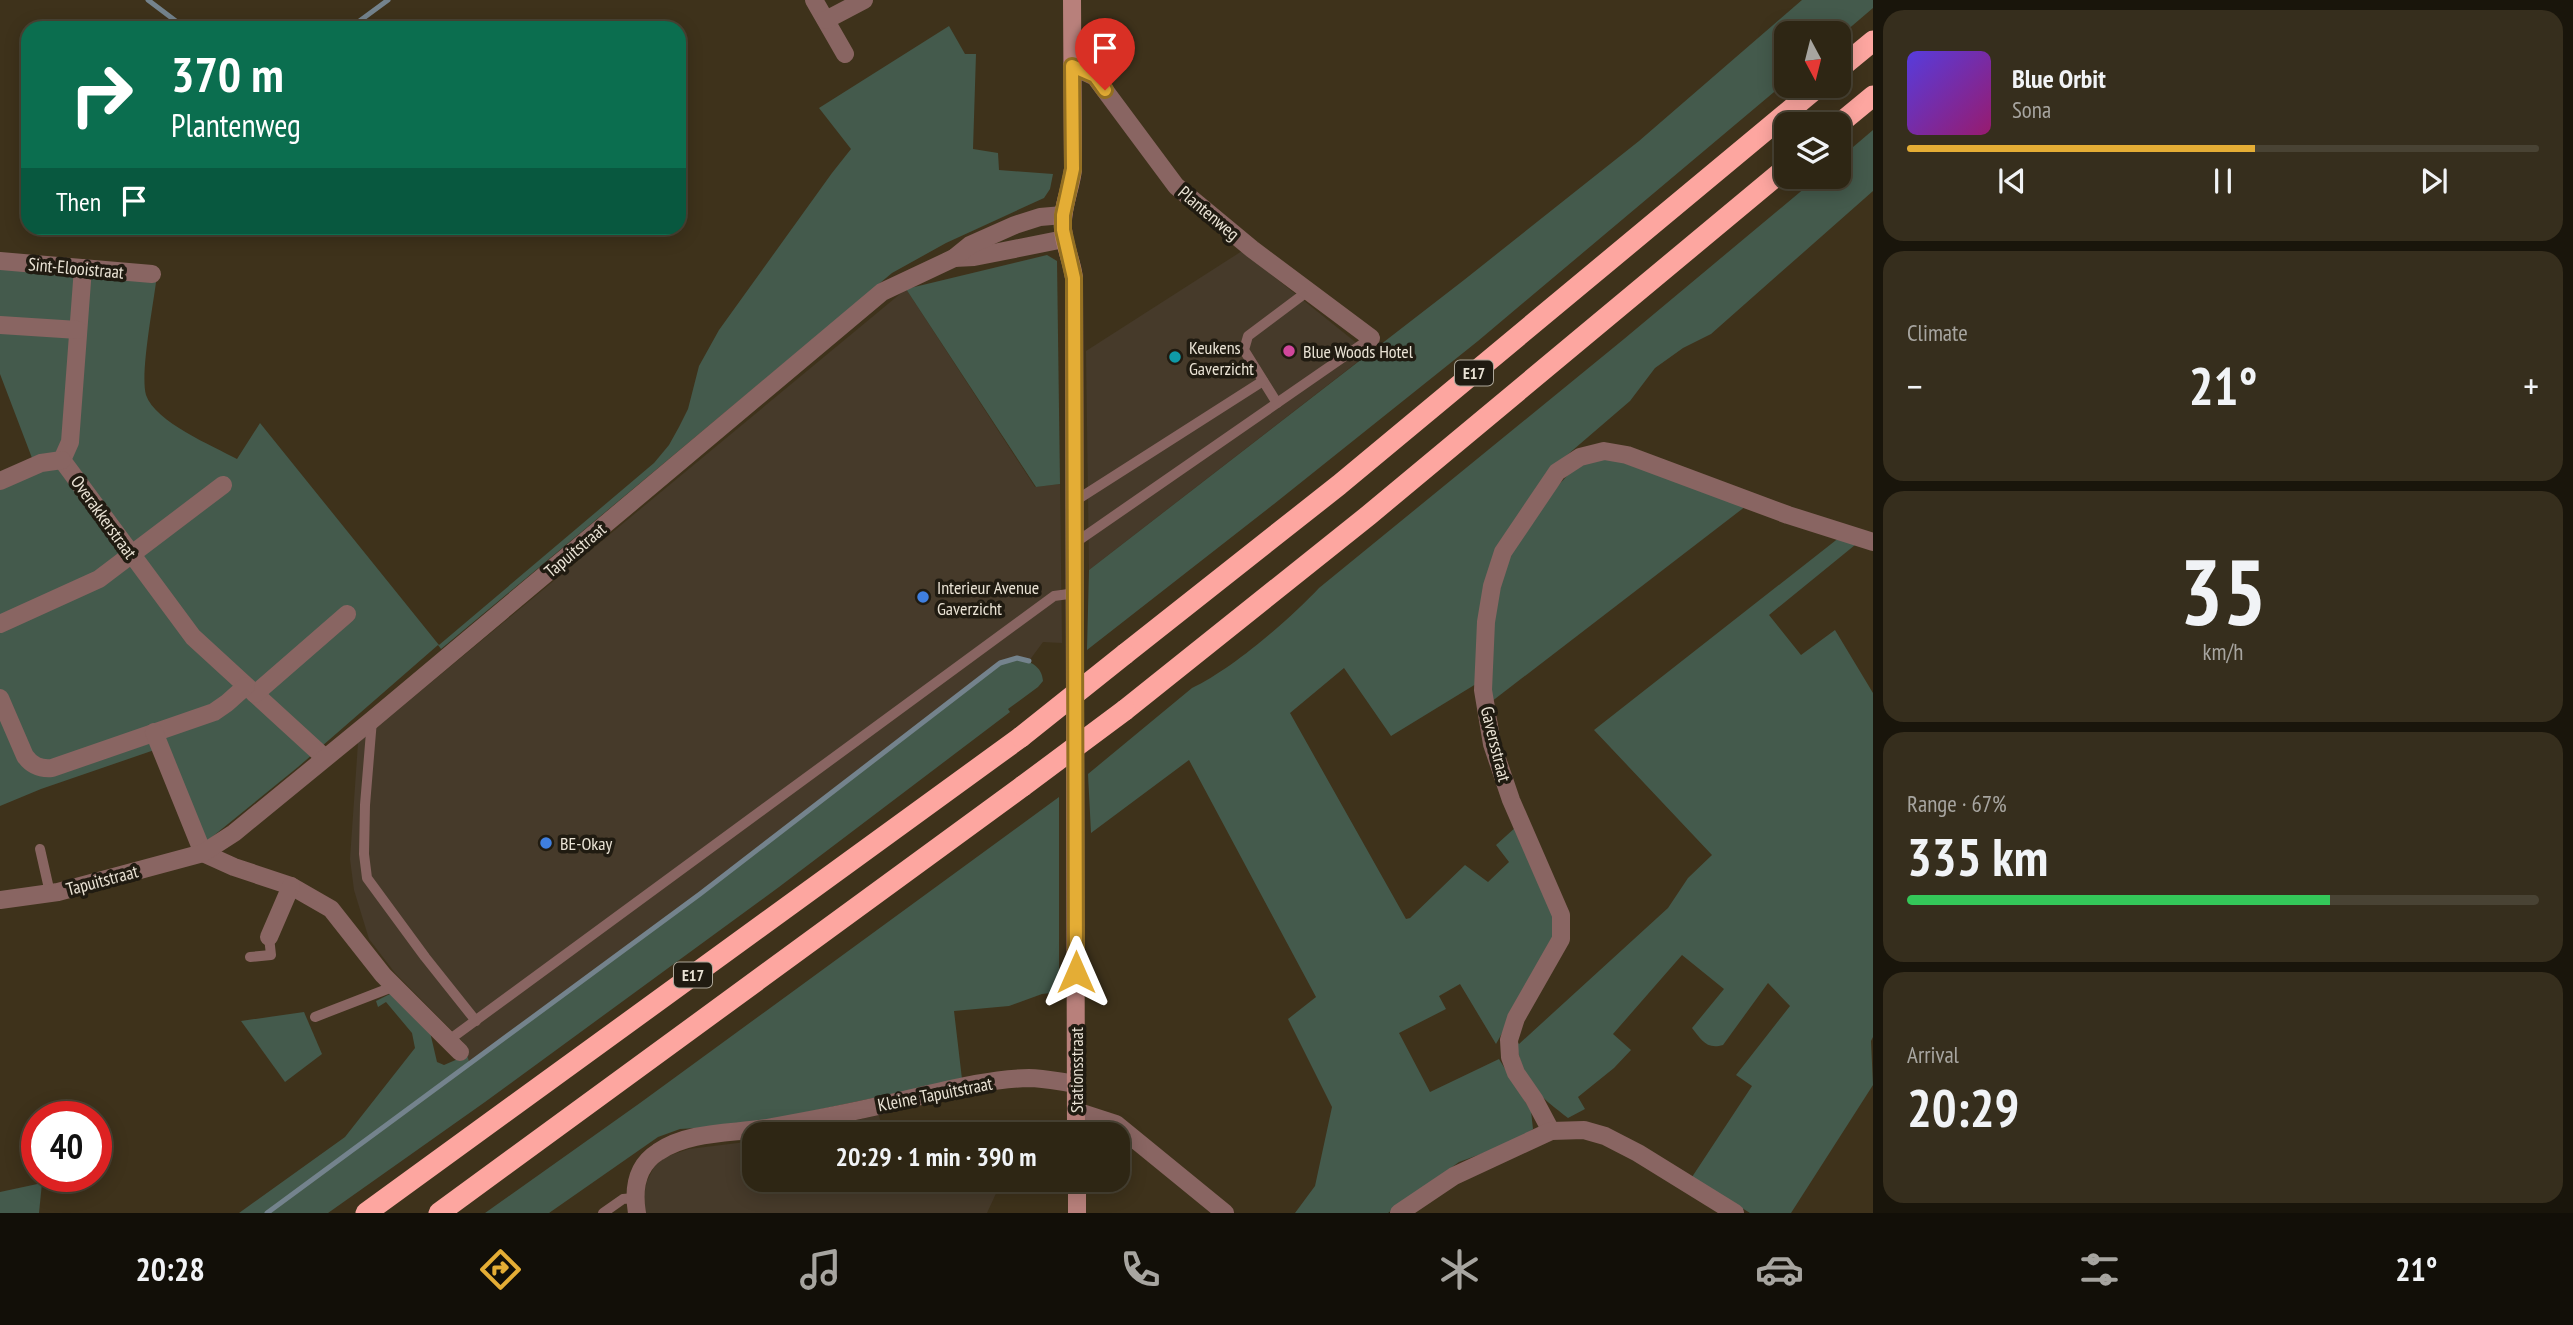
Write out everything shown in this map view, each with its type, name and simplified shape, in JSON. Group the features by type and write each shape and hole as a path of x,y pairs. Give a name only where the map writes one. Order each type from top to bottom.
{"highway":[{"path":"1852,58 1873,41"},
{"path":"1851,114 1873,96"},
{"name":"E17","path":"366,1213 1021,737 1339,485 1805,98"},
{"name":"E17","path":"439,1213 1125,710 1369,515 1774,178"}],"street":[{"path":"814,0 845,54"},
{"path":"826,20 864,0"},
{"name":"Stationsstraat","path":"1073,0 1073,169 1063,215 1064,239 1074,278 1076,1122"},
{"name":"Plantenweg","path":"1072,66 1095,76 1176,186 1252,249 1371,338"},
{"name":"Tapuitstraat","path":"0,900 51,893 203,853 261,813 882,292 954,258 970,245 1015,225 1040,217 1063,215"},
{"name":"Tapuitstraat","path":"954,258 974,257 1064,239"},
{"name":"Sint-Elooistraat","path":"0,261 152,274"},
{"name":"Overakkerstraat","path":"83,268 70,442 62,460 193,637 325,758"},
{"path":"0,325 78,330"},
{"name":"Gaversstraat","path":"1551,1131 1510,1057 1509,1040 1516,1018 1561,939 1561,915 1511,800 1492,744 1483,690 1486,622 1492,586 1503,552 1558,472 1580,457 1604,451 1628,455 1788,515 1873,542"},
{"path":"0,481 41,463 62,460"},
{"path":"0,624 99,579 223,485"},
{"path":"0,698 25,756 30,763 44,768 214,712 251,690 346,614"},
{"path":"154,732 203,853 234,867 291,886 331,909 395,986 454,1046"},
{"path":"269,937 291,886"},
{"name":"Kleine Tapuitstraat","path":"636,1205 635,1187 645,1163 657,1152 685,1140 769,1128 979,1083 1030,1078 1076,1084"},
{"path":"1076,1111 1116,1124 1225,1213"},
{"path":"1399,1213 1454,1177 1551,1131 1584,1130 1605,1136 1638,1153 1735,1213"},
{"path":"1077,1192 1077,1213"}],"lane":[{"path":"1277,403 1244,350 1248,336 1308,292"},
{"path":"1075,543 1371,338"},
{"path":"1075,501 1263,381"},
{"path":"454,1046 476,1021 1054,596 1076,593"},
{"path":"373,720 365,806 364,853 367,878 476,1021"},
{"path":"40,849 51,893"},
{"path":"250,957 271,956 269,937"},
{"path":"315,1017 395,986"},
{"path":"603,1213 623,1199 636,1205"}],"shaded area":[{"path":"1242,251 1369,353 1089,570 1086,351"},
{"path":"906,289 1035,487 1060,484 1062,643 1043,642 1029,661 1017,658 925,722 700,894 470,1064 463,1042 395,973 369,939 354,890 350,859 358,743"},
{"path":"879,1115 880,1122 848,1122"},
{"path":"742,1142 742,1192 997,1192 987,1213 646,1213 644,1195 654,1167 665,1157 689,1149"}],"green space":[{"path":"1802,0 1873,0 1873,8 1852,26 1852,21 1778,21"},
{"path":"1774,24 1774,92 1478,341 1087,650 1089,570 1639,141"},
{"path":"949,26 965,54 976,54 973,149 998,153 999,170 1053,174 1050,189 1044,198 946,243 892,273 441,649 438,645 298,767 207,841 166,746 0,806 0,473 32,458 0,374 0,266 135,276 156,282 145,372 146,395 152,405 172,424 237,459 260,423 439,645 654,463 669,445 688,409 699,366 719,330 851,149 819,108"},
{"path":"1873,130 1873,191 1711,334 1683,348 1655,368 1630,401 1545,474 1546,481 1506,536 1476,684 1391,736 1344,668 1290,713 1406,919 1465,865 1488,882 1509,862 1496,845 1516,827 1554,909 1554,940 1496,1044 1460,984 1439,996 1446,1009 1399,1033 1430,1092 1499,1059 1531,1111 1533,1129 1514,1142 1459,1162 1388,1213 1295,1213 1315,1186 1332,1107 1288,1019 1316,997 1189,760 1091,833 1088,774 1192,688 1259,643 1319,588 1804,189 1851,189 1851,149"},
{"path":"1047,255 1057,261 1060,484 1036,487 906,289"},
{"path":"1593,459 1613,459 1746,506 1491,702 1489,651 1503,566 1542,503 1577,465"},
{"path":"1840,537 1855,545 1769,615 1801,655 1835,630 1873,693 1873,1085 1791,1213 1750,1213 1692,1177 1752,1086 1736,1075 1790,1006 1768,983 1723,1045 1708,1045 1692,1028 1724,989 1682,955 1613,1034 1631,1050 1614,1068 1578,1097 1585,1109 1568,1118 1532,1085 1522,1066 1515,1039 1519,1044 1668,908 1688,878 1712,855 1594,730"},
{"path":"1017,658 1034,665 1040,671 1043,681 1008,709 1010,712 779,887 485,1102 328,1213 239,1213 345,1137 415,1048 412,1033 386,1002 378,1007 376,1001 392,993 430,1032 437,1062 444,1065 467,1055 470,1064 700,894 1000,663"},
{"path":"1059,797 1059,992 1042,994 1009,1006 954,1011 962,1079 761,1122 680,1129 658,1137 549,1213 485,1213"},
{"path":"304,1012 322,1054 285,1082 241,1021"},
{"path":"21,1188 21,1192 41,1192 39,1213 0,1213 0,1192"}],"waterway":[{"path":"148,0 176,21"},
{"path":"360,21 388,0"},
{"path":"267,1213 700,894 1000,663 1017,658 1029,661"}],"place":[{"name":"Blue Woods Hotel","path":"1289,351"},
{"name":"Keukens Gaverzicht","path":"1175,357"},
{"name":"Interieur Avenue Gaverzicht","path":"923,597"},
{"name":"BE-Okay","path":"546,843"}],"route":[{"path":"1076,972 1074,278 1063,230 1063,215 1072,184 1073,169 1072,66 1095,76 1105,90"}]}
